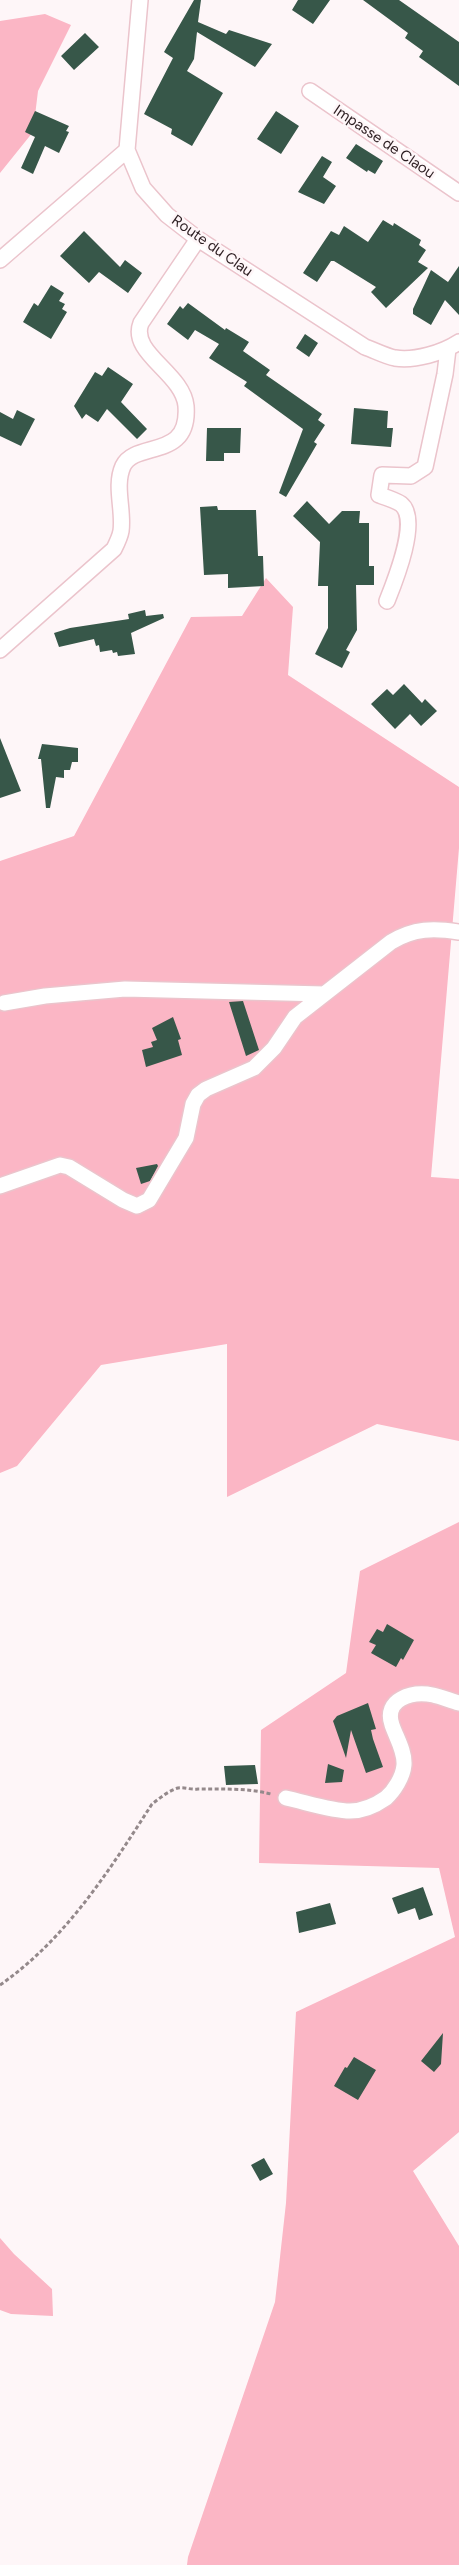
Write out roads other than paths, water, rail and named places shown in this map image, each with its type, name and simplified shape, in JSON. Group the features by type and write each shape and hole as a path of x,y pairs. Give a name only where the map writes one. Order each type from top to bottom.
{"street":[{"name":"Route du Clau","path":"140,0 127,150 144,188 167,215 198,239 365,347 395,358 424,356 454,345"},
{"name":"Impasse de Claou","path":"310,91 459,193"},
{"path":"0,260 68,198 127,150"},
{"path":"0,650 114,549 121,531 120,481 124,465 138,453 158,450 171,443 180,434 185,420 186,406 180,388 140,343 137,332 141,323 198,239"},
{"path":"387,601 403,554 409,518 401,504 379,495 382,475 411,476 425,466 445,374 454,345"},
{"path":"0,1186 60,1165 69,1167 123,1200 137,1206 149,1200 186,1138 193,1104 198,1095 206,1089 254,1068 274,1048 295,1017 391,942 406,933 435,928 459,932"},
{"path":"4,1003 124,989 324,994"},
{"path":"286,1798 350,1811 368,1808 381,1802 390,1794 400,1780 404,1764 399,1743 391,1724 389,1712 392,1705 400,1698 418,1694 433,1695 459,1703"}]}
